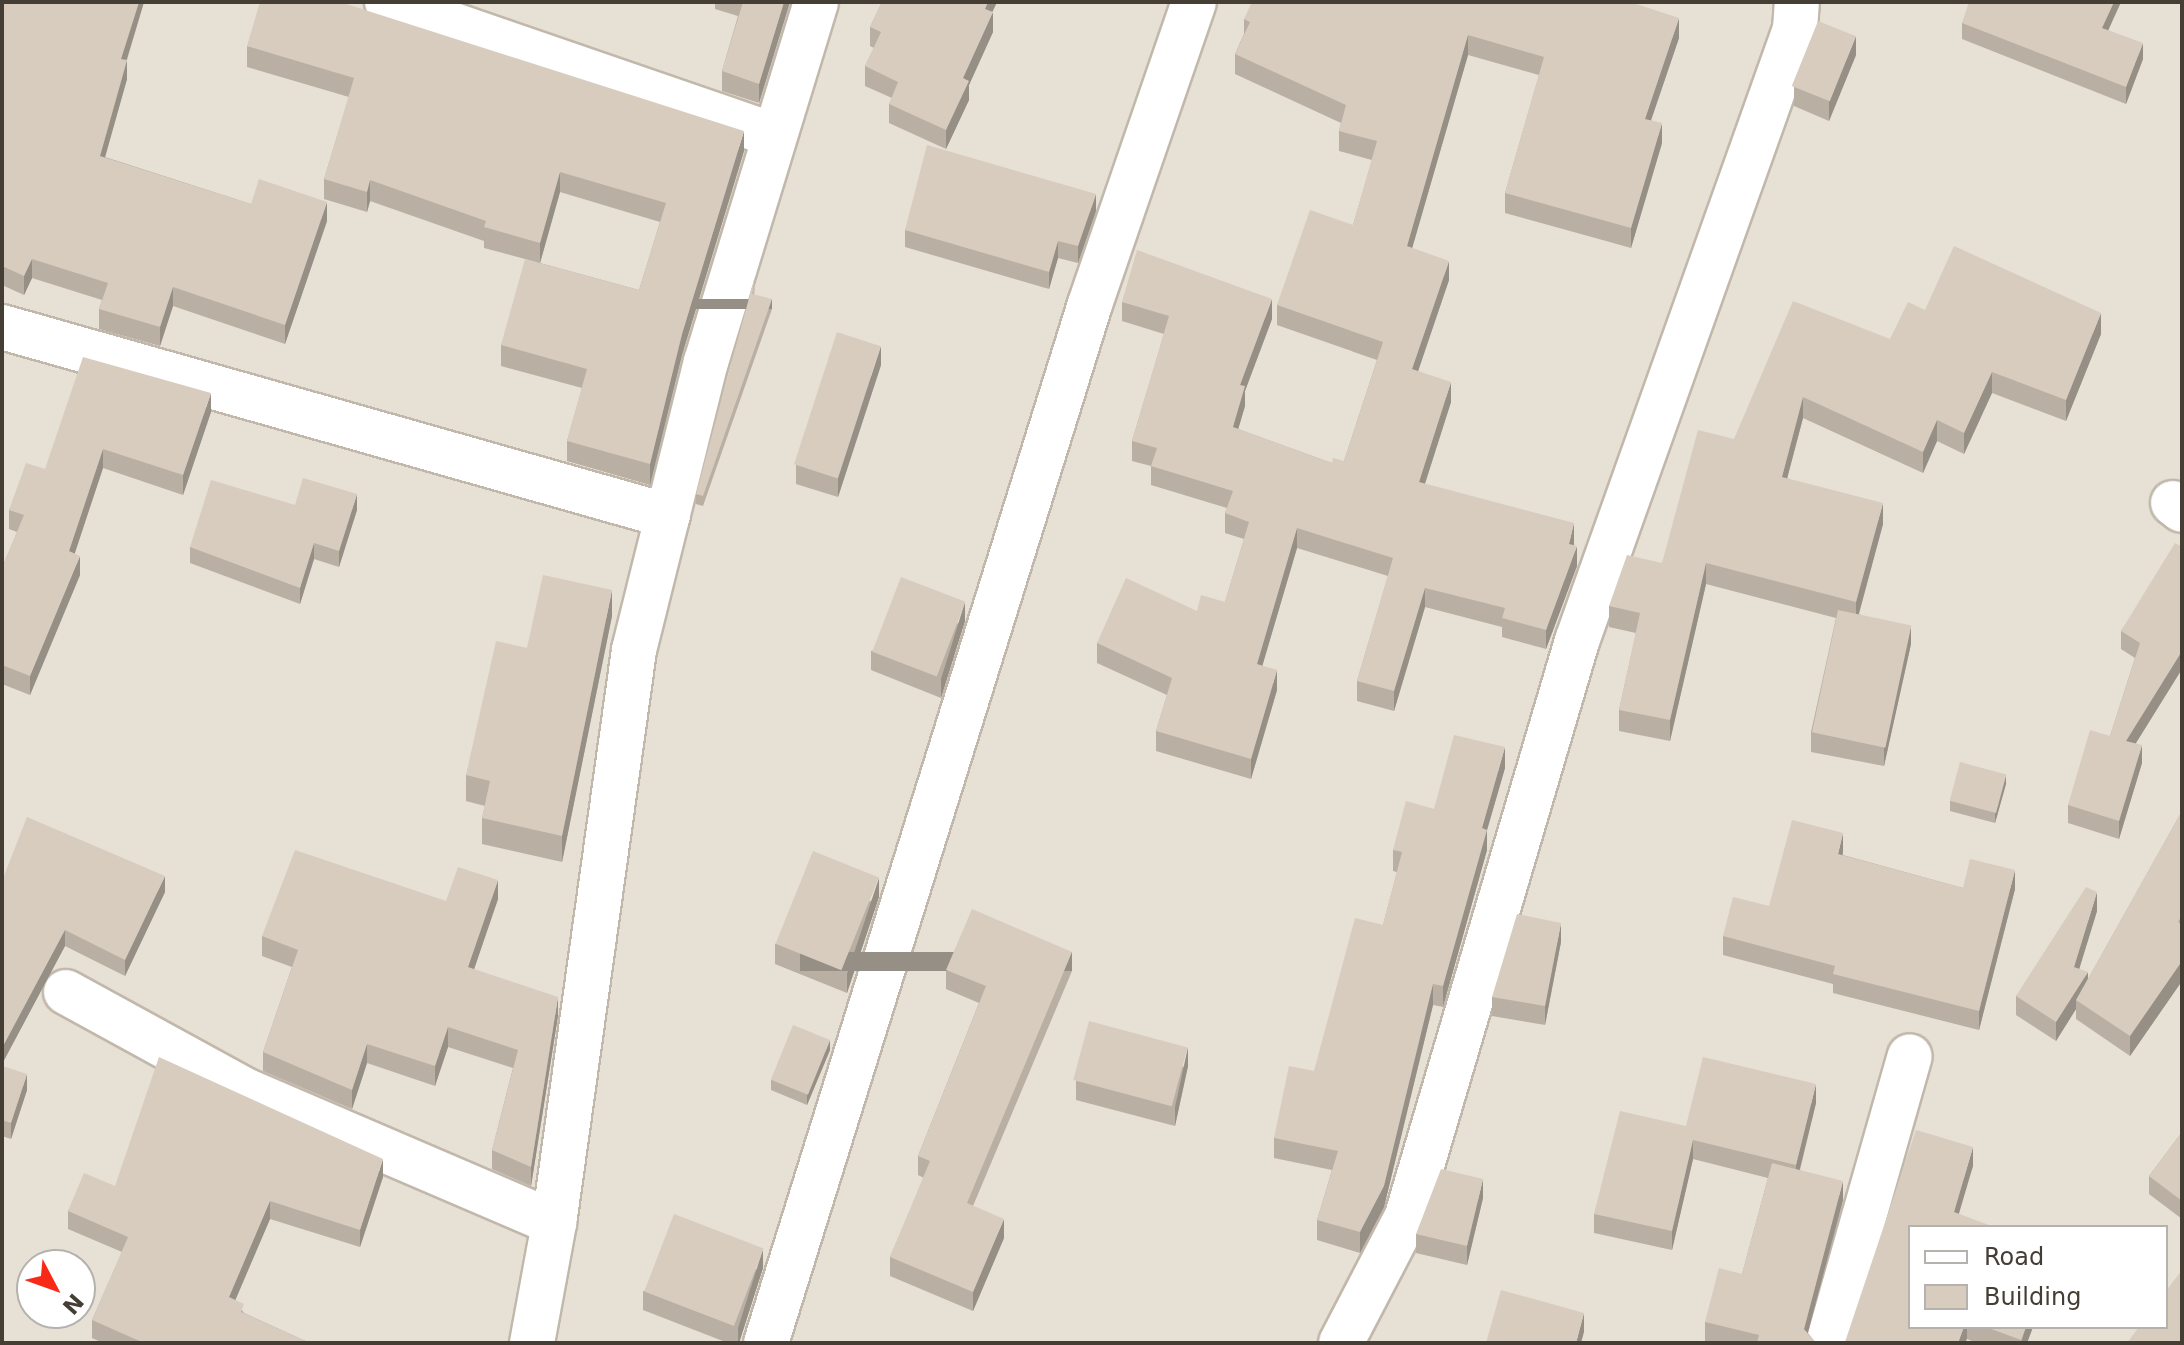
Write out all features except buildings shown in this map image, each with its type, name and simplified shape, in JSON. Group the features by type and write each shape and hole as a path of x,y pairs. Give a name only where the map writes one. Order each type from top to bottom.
{"street":[{"path":"387,2 774,135"},
{"path":"532,1343 554,1223 634,650 706,362 816,2"},
{"path":"766,1343 1090,304 1194,2"},
{"path":"1341,1343 1407,1216 1577,641 1795,29 1797,2"},
{"path":"2,327 668,516"},
{"path":"66,992 249,1092 554,1223"},
{"path":"1828,1343 1910,1056"}],"shaded area":[{"path":"2,2 2182,2 2182,1343 2,1343"}]}
